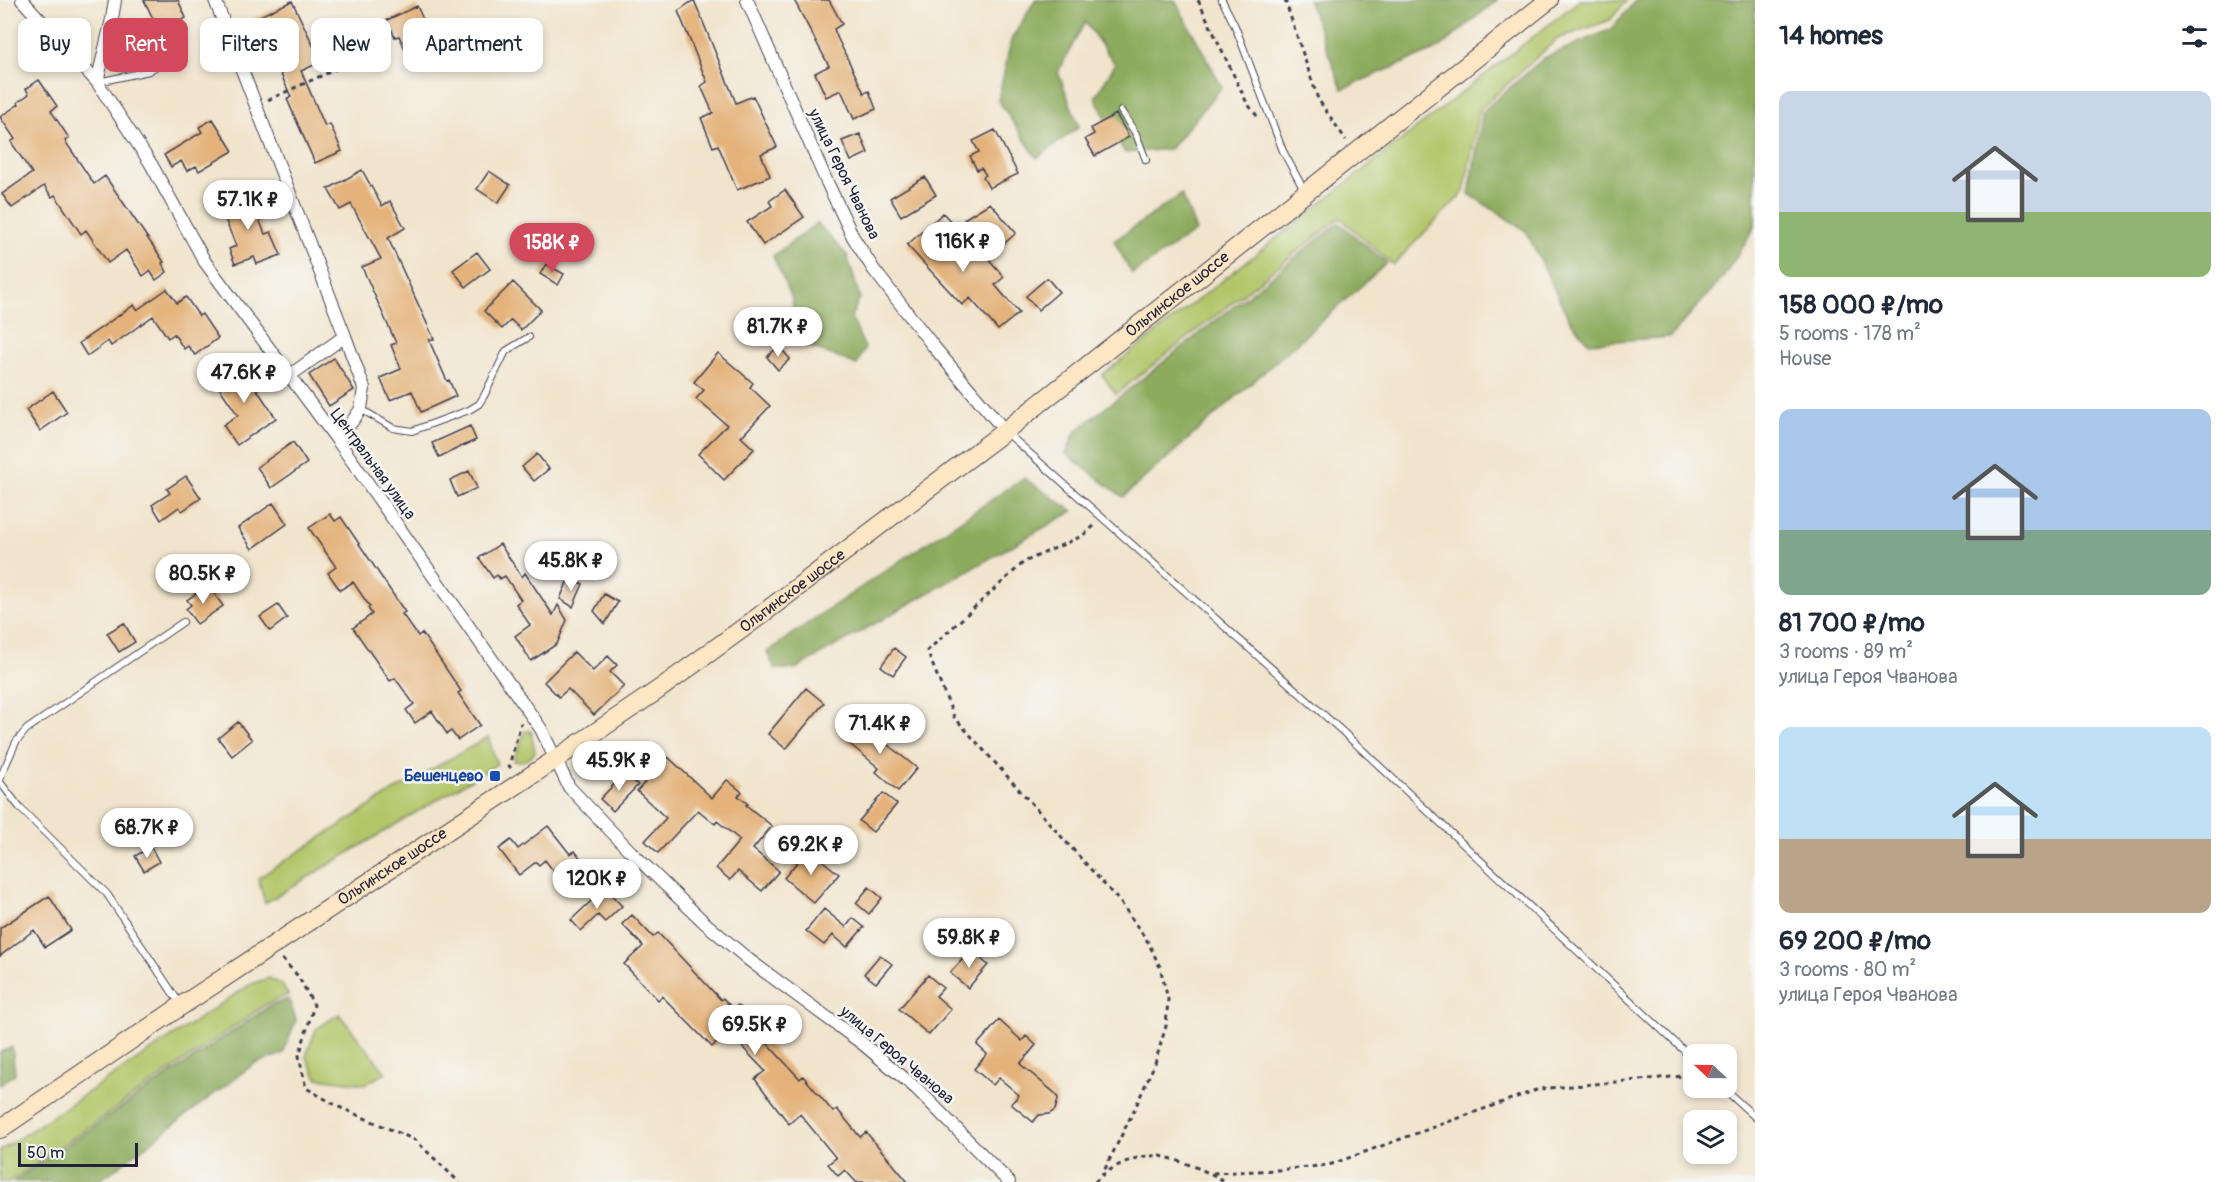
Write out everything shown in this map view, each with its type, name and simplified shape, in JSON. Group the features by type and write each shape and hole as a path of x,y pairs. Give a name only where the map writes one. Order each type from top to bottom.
{"main road":[{"name":"Ольгинское шоссе","path":"0,1129 181,1006 556,759 658,690 742,629 1005,431 1549,0"}],"street":[{"name":"Центральная улица","path":"22,0 97,82 152,164 205,262 338,441 526,707 541,729 556,759"},
{"name":"Центральная улица","path":"34,0 37,14"},
{"path":"97,82 112,20 114,0"},
{"path":"215,0 364,388 361,409 338,441"},
{"name":"улица Героя Чванова","path":"747,0 853,237 874,270 934,347 1005,431"},
{"path":"289,376 345,336"},
{"name":"улица Героя Чванова","path":"556,759 569,787 631,852 705,923 749,960 872,1051 917,1089 1009,1182"}],"lane":[{"path":"1222,0 1235,26 1283,151 1305,192"},
{"path":"97,82 144,72"},
{"path":"1121,111 1136,134 1146,160"},
{"path":"361,409 393,428 412,431 469,410 479,404 506,351 529,337"},
{"path":"1005,431 1342,731 1683,1050"},
{"path":"181,1006 107,894 21,808 0,780 16,742 27,729 183,622"},
{"path":"1734,1098 1755,1117"}],"path":[{"path":"1198,0 1247,103 1262,122"},
{"path":"1285,0 1318,99 1354,153"},
{"path":"256,105 329,72"},
{"path":"1095,1182 1102,1174 1150,1074 1166,1026 1168,999 1160,967 1148,942 1120,903 954,717 927,651 1024,562 1082,536 1102,519"},
{"path":"523,779 509,766 526,707"},
{"path":"270,947 298,976 314,1005 299,1056 306,1088 339,1107 415,1140 459,1182"},
{"path":"1213,1173 1329,1165 1539,1089 1683,1076"},
{"path":"1102,1174 1130,1160 1160,1156 1213,1173 1225,1182"}],"green space":[{"path":"1035,0 1175,0 1222,87 1170,149 1125,153 1095,98 1115,64 1085,22 1058,72 1079,127 1037,158 998,100 1011,40"},
{"path":"1308,0 1497,0 1439,48 1342,89"},
{"path":"1580,0 1627,0 1610,20 1557,39 1480,109 1464,192 1393,265 1340,218 1116,394 1102,375"},
{"path":"1636,0 1755,0 1755,227 1724,276 1670,337 1589,343 1569,319 1526,231 1469,194 1483,111 1544,58 1611,29"},
{"path":"1182,194 1196,231 1132,274 1114,241"},
{"path":"817,223 847,255 860,298 851,317 865,348 857,365 796,341 792,299 773,256"},
{"path":"1339,223 1387,263 1123,497 1066,454 1075,432"},
{"path":"1024,478 1073,511 795,669 775,669 767,652"},
{"path":"525,731 531,731 535,752 526,760 513,761"},
{"path":"488,737 497,764 265,903 258,878 392,792"},
{"path":"269,978 282,985 288,995 267,1004 9,1182 0,1182 0,1151 251,984"},
{"path":"289,999 296,1020 283,1054 254,1064 98,1182 13,1182 271,1005"},
{"path":"339,1014 386,1073 365,1084 317,1078 306,1056 316,1029"},
{"path":"12,1047 15,1074 0,1085 0,1052"}],"building":[{"path":"144,0 178,0 186,18 153,18"},
{"path":"694,0 736,103 753,96 777,147 761,154 770,176 737,190 718,145 713,147 701,118 713,113 701,86 707,82 678,11"},
{"path":"794,0 829,0 842,24 834,29 838,39 864,93 869,91 876,109 854,119 841,90 826,97 815,73 829,66"},
{"path":"292,1 311,41 311,66 301,71 325,126 330,124 342,151 315,163 287,99 291,97 280,72 299,72 299,18 255,18"},
{"path":"417,6 422,18 403,18 403,45 399,36 395,37 391,28 391,18"},
{"path":"39,80 57,106 51,111 69,138 65,141 94,184 105,176 164,262 162,263 167,272 156,280 150,271 143,276 126,250 108,263 86,230 81,234 55,195 52,197 44,186 12,208 2,194 32,173 11,142 15,139 0,117 19,104 18,102 29,94 26,89"},
{"path":"1116,114 1129,137 1095,156 1085,139 1094,134 1091,128"},
{"path":"213,119 233,151 199,171 196,166 187,171 181,161 171,167 164,155 202,132 199,127"},
{"path":"995,130 1018,174 989,188 983,177 986,175 981,168 977,170 970,156 979,152 973,141"},
{"path":"860,134 868,153 851,161 842,141"},
{"path":"362,170 382,206 390,201 405,228 388,238 434,339 429,340 456,396 421,412 412,391 390,400 380,378 401,369 391,345 396,343 362,267 381,259 351,204 340,210 328,189"},
{"path":"489,171 510,185 498,203 477,189"},
{"path":"925,177 936,195 901,216 890,198"},
{"path":"785,190 804,217 763,245 747,222 772,206 769,201"},
{"path":"248,192 265,234 271,232 281,255 257,264 254,257 235,264 229,249 236,246 219,204"},
{"path":"990,203 1016,233 994,253 964,219"},
{"path":"943,213 953,224 941,234 967,262 981,250 1004,277 995,285 1019,313 998,330 970,298 962,305 907,245"},
{"path":"477,252 490,269 466,287 453,270"},
{"path":"546,264 564,274 558,285 540,274"},
{"path":"1047,278 1059,292 1038,310 1026,296"},
{"path":"513,282 541,310 521,330 511,320 502,329 484,311"},
{"path":"167,289 177,303 186,297 199,316 202,314 218,338 195,355 188,346 184,349 174,334 168,338 153,316 111,346 108,341 87,356 79,343 134,305 137,310"},
{"path":"779,346 790,359 778,370 767,357"},
{"path":"718,353 753,383 750,387 770,406 741,437 754,449 724,480 698,454 727,425 696,399 704,390 694,382"},
{"path":"334,358 354,390 329,406 309,375"},
{"path":"237,360 276,418 237,445 223,425 238,415 218,386 223,382 217,374"},
{"path":"53,391 67,412 40,431 26,410"},
{"path":"470,426 476,440 439,457 432,443"},
{"path":"293,442 307,463 271,488 257,467"},
{"path":"537,454 549,469 534,481 522,467"},
{"path":"469,471 477,488 457,497 450,480"},
{"path":"186,476 201,498 182,511 179,507 161,520 152,505 170,493 167,489"},
{"path":"273,503 287,524 252,549 238,528"},
{"path":"330,514 335,521 341,517 405,612 402,614 418,636 422,633 461,691 458,693 480,725 458,740 451,731 447,734 432,711 415,723 406,710 414,704 395,678 390,681 353,628 372,614 368,608 370,607 353,582 340,590 328,573 336,567 309,528"},
{"path":"500,544 522,577 525,573 553,615 558,605 567,620 557,644 531,661 515,636 530,625 516,604 521,600 505,576 500,579 497,575 493,578 479,558"},
{"path":"569,578 583,584 573,607 560,599"},
{"path":"208,585 223,606 197,624 186,609 191,605 187,600"},
{"path":"604,594 618,602 605,624 594,611"},
{"path":"278,605 287,618 270,631 260,617"},
{"path":"124,623 135,642 119,652 107,633"},
{"path":"894,648 906,657 893,675 881,666"},
{"path":"574,652 593,671 608,656 617,665 610,672 624,686 594,715 568,689 559,697 544,682"},
{"path":"806,688 824,703 786,749 768,734"},
{"path":"855,719 917,768 898,791 876,772 879,768 840,736"},
{"path":"238,722 252,740 232,756 218,738"},
{"path":"668,757 712,798 727,780 742,792 738,796 748,804 746,805 772,826 753,849 779,871 762,891 738,871 730,880 716,868 740,840 717,821 715,824 698,810 658,853 645,841 666,818 637,791"},
{"path":"625,773 638,785 613,811 600,799"},
{"path":"883,793 897,804 873,832 859,821"},
{"path":"548,826 570,854 575,851 592,873 569,891 545,860 539,865 536,862 519,875 499,849 511,840 518,849"},
{"path":"151,847 159,862 144,871 135,856"},
{"path":"808,849 839,874 814,903 784,878"},
{"path":"869,887 882,898 869,914 856,903"},
{"path":"605,888 622,906 605,922 598,915 581,931 571,920"},
{"path":"49,896 71,930 45,947 34,930 0,956 0,928"},
{"path":"824,909 846,927 853,918 864,927 847,947 833,935 824,945 806,931"},
{"path":"632,915 653,937 658,933 721,1000 723,998 733,1009 738,1005 747,1014 743,1017 800,1079 803,1076 833,1112 837,1109 860,1137 866,1132 908,1182 856,1182 845,1170 838,1176 828,1164 836,1158 800,1114 789,1124 755,1079 765,1071 728,1032 712,1047 662,996 658,1000 624,964 643,946 622,924"},
{"path":"971,950 988,965 968,988 950,973"},
{"path":"880,955 892,964 876,983 864,974"},
{"path":"928,975 943,988 936,996 951,1009 929,1035 899,1009"},
{"path":"999,1020 1022,1041 1026,1036 1036,1045 1020,1064 1057,1095 1055,1110 1049,1114 1039,1115 1033,1122 1011,1104 1019,1095 999,1078 993,1085 974,1069 987,1054 977,1045"}],"place":[{"name":"Бешенцево","path":"495,776"}]}
